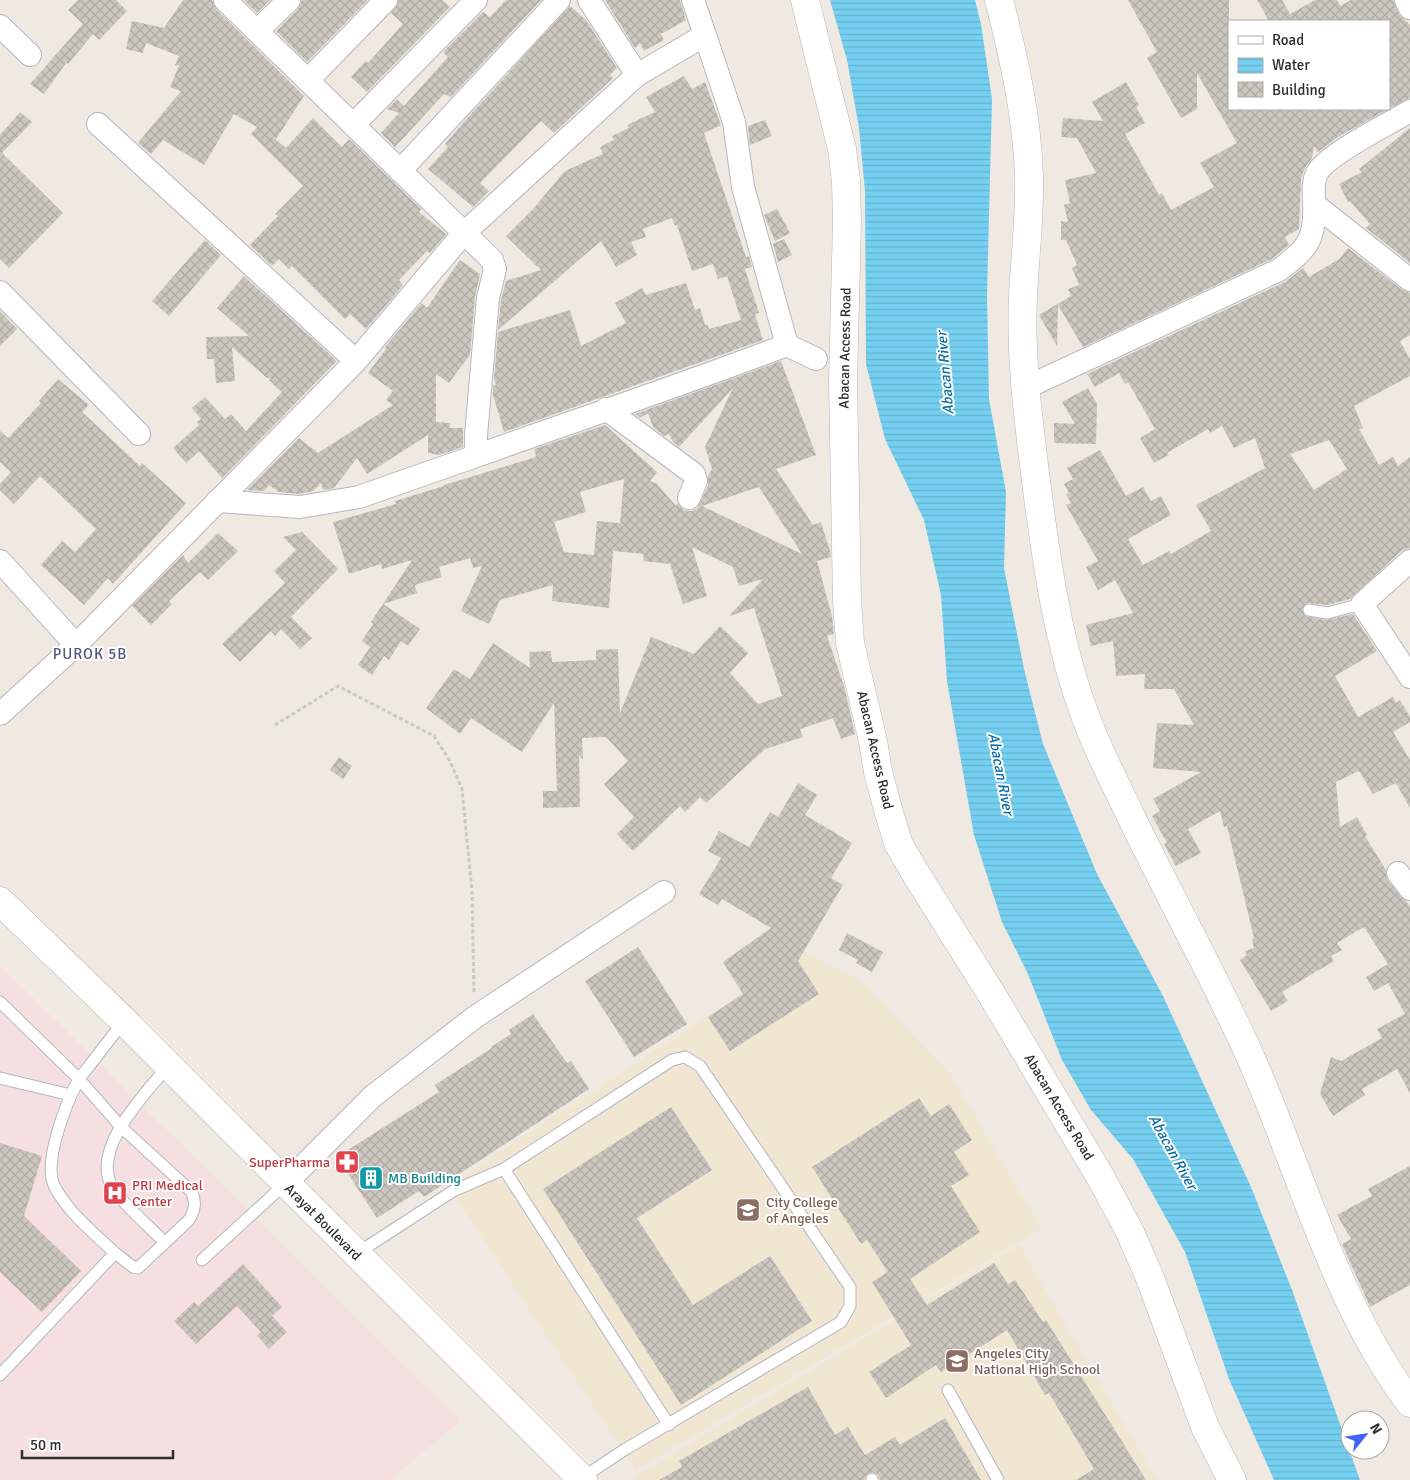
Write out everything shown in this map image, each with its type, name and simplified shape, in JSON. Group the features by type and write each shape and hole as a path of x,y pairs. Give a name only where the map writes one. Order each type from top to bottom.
{"street":[{"path":"224,0 400,170 463,234 492,260 494,269 488,308 476,435 476,456"},
{"path":"257,31 289,0"},
{"path":"308,80 386,0"},
{"path":"353,125 476,0"},
{"path":"400,170 559,0"},
{"path":"589,0 637,75"},
{"path":"693,0 734,122 743,187 787,345"},
{"name":"Abacan Access Road","path":"805,0 842,148 846,181 847,222 843,380 847,600 850,643 887,805 899,845 997,1003 1096,1170 1130,1232 1150,1278 1205,1427 1232,1480"},
{"path":"999,0 1015,62 1023,106 1029,177 1023,297 1025,388 1037,491 1052,590 1063,642 1086,717 1146,850 1196,944 1252,1060 1322,1236 1359,1320 1410,1403"},
{"path":"1406,0 1410,8"},
{"path":"0,26 30,55"},
{"path":"0,714 76,645 356,361 463,234 637,75 705,36"},
{"path":"1025,388 1279,270 1302,252 1313,235 1313,185 1318,171 1336,154 1410,111"},
{"path":"98,124 356,361"},
{"path":"1314,204 1410,280"},
{"path":"0,292 140,434"},
{"path":"217,502 300,507 359,497 606,409 705,376 787,345 816,359"},
{"path":"606,409 694,474 696,481 689,498"},
{"path":"0,561 76,645"},
{"path":"1402,674 1362,604 1410,561"},
{"path":"285,1184 373,1096 475,1017 664,892"},
{"name":"Arayat Boulevard","path":"0,901 583,1479"}],"lane":[{"path":"1309,610 1327,613 1362,604"},
{"path":"0,1002 79,1079 121,1127 192,1192 195,1201 195,1211 189,1220 138,1268 133,1268 74,1213 53,1184 51,1155 71,1095 79,1079 124,1022"},
{"path":"356,1254 454,1191 504,1169 672,1060 685,1057 700,1066 850,1287 850,1306 842,1322 624,1450 583,1479"},
{"path":"165,1243 114,1190 105,1168 108,1155 121,1127 168,1066"},
{"path":"0,1078 71,1095"},
{"path":"504,1169 669,1425"},
{"path":"202,1260 285,1184"},
{"path":"0,1374 115,1252"},
{"path":"948,1390 998,1480"}],"path":[{"path":"275,725 338,686 434,736 450,761 462,789 472,891 475,1017"}],"shaded area":[{"name":"City College of Angeles","path":"804,953 860,979 951,1075 1041,1228 636,1470 448,1186"},
{"name":"PRI Medical Center","path":"0,965 460,1421 390,1480 0,1480"},
{"name":"Angeles City National High School","path":"1019,1245 1157,1480 636,1480 635,1477"}],"water":[{"name":"Abacan River","path":"830,0 975,0 981,24 992,99 987,295 989,399 1006,492 1004,568 1024,669 1043,744 1097,874 1163,996 1251,1187 1292,1290 1340,1424 1340,1460 1353,1460 1360,1480 1274,1480 1229,1379 1185,1252 1133,1159 1091,1110 1062,1060 1028,974 1002,922 974,835 947,681 941,595 924,520 885,439 866,364 865,191 859,128 847,60"}],"building":[{"path":"78,0 116,0 127,11 99,40 93,34 68,64 66,63 44,94 30,84 83,24 68,10"},
{"path":"183,0 212,0 216,9 304,96 276,139 269,134 286,148 313,118 342,147 349,139 421,209 419,212 446,234 430,253 427,251 399,280 403,285 366,329 350,314 345,319 292,266 289,269 279,259 272,266 250,245 278,216 275,214 303,186 251,134 257,127 234,114 204,165 163,140 151,154 138,143 181,91 170,87 179,66 175,65 179,56 146,43 143,53 126,49 132,21 164,28"},
{"path":"244,0 270,0 257,13"},
{"path":"302,0 368,0 307,62 276,31 298,9"},
{"path":"399,0 442,0 450,7 367,92 351,77 366,61 368,63 403,24 391,13"},
{"path":"506,0 541,0 451,97 444,94 395,147 381,133 399,113 387,109 397,99 404,106 448,57 443,52 483,12 490,17"},
{"path":"605,0 680,0 686,20 661,34 664,40 644,51 640,43 635,48"},
{"path":"1128,0 1229,0 1228,110 1386,110 1338,137 1318,152 1314,146 1312,158 1301,178 1299,229 1285,237 1289,245 1272,259 1083,347 1058,305 1057,346 1039,315 1071,296 1068,289 1079,285 1072,268 1077,265 1066,240 1061,240 1061,221 1068,222 1064,205 1070,203 1065,180 1096,173 1077,138 1061,137 1063,118 1103,121 1092,102 1126,82 1139,105 1136,107 1145,123 1125,134 1159,195 1162,193 1171,210 1214,187 1200,163 1237,143 1197,73 1197,109 1181,118 1147,58 1157,52"},
{"path":"1257,0 1282,0 1290,14 1315,0 1337,0 1340,6 1351,0 1393,0 1399,14 1410,25 1410,98 1390,108 1390,20 1268,20"},
{"path":"570,6 586,20 617,68 610,75 613,78 554,133 541,121 480,183 489,191 473,207 428,169 448,147 445,144 470,115"},
{"path":"684,76 692,89 705,82 721,125 704,133 746,257 749,256 752,267 745,269 759,313 755,314 763,340 504,432 493,395 493,386 496,385 494,379 498,332 570,310 581,346 626,323 615,303 642,288 646,295 686,283 695,310 700,308 705,325 708,325 709,329 741,320 727,276 718,279 713,264 692,271 677,225 675,226 672,218 643,229 646,237 631,242 637,255 616,267 601,241 498,330 501,300 506,281 541,270 506,236 533,209 565,171 603,154 600,147 614,140 612,136 629,128 627,125 655,112 646,97"},
{"path":"20,112 32,122 2,153 63,213 9,268 0,259 0,135"},
{"path":"765,120 772,136 750,145 748,126"},
{"path":"1410,128 1410,263 1366,228 1370,224 1350,201 1348,202 1339,184 1362,172 1359,169"},
{"path":"777,209 790,233 775,241 764,215"},
{"path":"784,239 792,255 778,262 773,244"},
{"path":"205,240 221,255 169,316 152,301"},
{"path":"1348,248 1402,290 1410,293 1410,335 1400,341 1410,359 1410,376 1354,406 1363,428 1359,429 1379,465 1393,457 1398,466 1410,457 1410,548 1401,551 1350,599 1327,605 1307,603 1302,609 1305,616 1326,620 1353,614 1377,651 1335,676 1358,717 1393,697 1396,703 1400,700 1410,717 1410,722 1393,732 1410,760 1410,808 1396,783 1373,794 1359,771 1336,782 1340,827 1357,817 1367,835 1365,836 1386,870 1388,881 1410,906 1410,1093 1397,1069 1362,1089 1365,1095 1333,1116 1320,1094 1331,1057 1341,1061 1382,1038 1377,1029 1405,1014 1388,983 1374,991 1366,977 1388,964 1364,927 1337,943 1342,950 1331,956 1334,961 1282,992 1288,1001 1271,1011 1240,960 1247,955 1245,951 1254,948 1252,939 1254,938 1227,826 1224,827 1220,811 1188,829 1201,853 1176,866 1164,844 1167,843 1152,816 1160,811 1153,799 1201,772 1153,768 1157,723 1194,725 1174,689 1144,689 1145,674 1116,676 1113,641 1091,646 1086,625 1133,613 1115,580 1098,590 1086,567 1098,561 1066,505 1071,503 1066,494 1069,493 1064,484 1073,479 1067,468 1100,450 1126,496 1143,487 1151,501 1161,496 1171,515 1128,539 1143,565 1169,551 1171,554 1211,531 1196,505 1265,468 1255,438 1234,448 1222,426 1210,433 1208,429 1167,453 1169,455 1154,463 1140,438 1155,429 1128,382 1125,384 1119,373 1095,387 1087,374 1285,282 1303,268 1309,277 1339,259","holes":["1329,440 1347,469 1314,490 1290,454"]},
{"path":"460,260 480,274 475,297 470,355 449,383 436,374 436,401 434,404 436,403 436,422 450,423 450,428 463,428 463,447 439,455 428,453 428,435 367,474 357,458 334,488 323,490 321,483 313,491 299,494 279,492 269,485 264,491 247,490 299,438 318,453 393,405 386,400 393,391 368,373 386,349 385,347 422,303 427,308"},
{"path":"244,276 337,361 222,478 199,451 186,463 173,448 199,425 197,422 201,419 192,408 205,397 225,419 231,414 246,431 282,392 269,380 271,378 267,378 232,347 235,381 216,383 214,359 207,359 206,337 249,336 217,308"},
{"path":"0,311 17,329 0,346"},
{"path":"781,361 816,455 776,469 813,525 821,522 830,551 831,557 817,561 832,616 834,634 827,636 844,686 855,734 841,739 833,718 800,729 803,737 765,749 706,803 700,797 685,812 680,806 633,851 617,834 634,817 604,784 628,761 606,737 582,738 583,760 579,755 580,807 543,808 543,791 557,791 554,703 522,752 471,718 460,734 426,708 454,669 470,679 493,643 530,668 529,652 551,651 552,662 596,660 596,650 618,649 620,713 651,637 694,654 720,626 748,653 730,673 758,704 782,696 754,608 729,616 763,579 739,586 733,567 692,547 707,596 683,604 670,564 643,561 644,554 613,551 609,608 552,601 553,585 500,600 489,624 461,611 482,566 473,568 470,558 439,567 442,577 415,585 417,593 383,604 420,629 408,646 401,641 389,660 384,656 372,675 358,665 370,647 362,641 373,624 371,622 412,560 382,569 381,564 349,574 333,522 396,504 395,501 533,458 536,456 534,449 605,425 657,472 650,481 657,484 676,506 677,503 684,510 691,511 698,508 701,510 698,507 708,486 708,476 712,469 705,447 733,388 679,447 673,442 669,434 664,436 653,427 648,413 640,418 635,414","holes":["624,479 620,523 597,521 594,555 564,552 554,522 586,512 580,492","759,487 802,554 702,506"]},
{"path":"58,379 89,405 82,412 140,466 142,463 186,503 113,584 108,578 84,605 41,565 62,541 75,552 96,529 40,476 14,504 0,490 0,484 11,472 0,462 0,431 8,438 41,403 39,401"},
{"path":"1088,388 1097,404 1096,444 1054,443 1054,423 1075,424 1062,402"},
{"path":"302,532 338,569 291,617 312,638 300,649 281,629 275,636 271,631 240,662 222,644 285,583 274,571 296,550 283,537"},
{"path":"218,533 238,551 208,580 200,572 169,601 172,604 151,625 132,606 183,555 188,563"},
{"path":"339,757 352,766 343,779 330,770"},
{"path":"798,783 817,795 805,815 852,843 831,878 843,885 798,961 819,994 730,1051 708,1017 743,994 723,962 771,928 722,899 718,905 699,894 721,858 708,851 719,831 749,847 770,812 778,817"},
{"path":"847,933 883,952 872,972 856,963 858,960 839,950"},
{"path":"638,947 687,1024 634,1057 585,981"},
{"path":"533,1014 567,1063 571,1061 589,1089 424,1197 419,1191 377,1218 337,1157 439,1092 435,1085 492,1048 511,1034 509,1030"},
{"path":"919,1098 931,1116 949,1104 972,1140 954,1152 969,1175 951,1186 980,1232 910,1279 927,1305 994,1263 1008,1284 1015,1280 1043,1322 1046,1320 1146,1480 1076,1480 1094,1469 1049,1393 1045,1395 1007,1330 941,1372 936,1365 886,1398 869,1372 911,1345 872,1282 888,1272 867,1240 861,1244 812,1167"},
{"path":"671,1107 712,1170 637,1218 693,1305 770,1256 812,1321 681,1405 543,1189"},
{"path":"0,1143 42,1156 24,1216 81,1271 42,1312 0,1272"},
{"path":"1410,1166 1410,1285 1370,1307 1342,1244 1351,1239 1337,1215 1372,1196 1368,1189"},
{"path":"243,1264 282,1307 272,1316 287,1332 269,1349 257,1335 261,1332 237,1306 196,1344 174,1321 194,1302 198,1306"},
{"path":"808,1387 835,1435 848,1427 865,1455 895,1437 900,1445 945,1418 981,1480 880,1480 878,1475 872,1472 866,1475 864,1480 659,1480 682,1467 679,1461"}],"place":[{"name":"SuperPharma","path":"347,1162"},
{"name":"MB Building","path":"371,1178"},
{"name":"PRI Medical Center","path":"115,1193"},
{"name":"City College of Angeles","path":"748,1210"},
{"name":"Angeles City National High School","path":"957,1361"}],"district":[{"name":"PUROK 5B","path":"90,654"}]}
